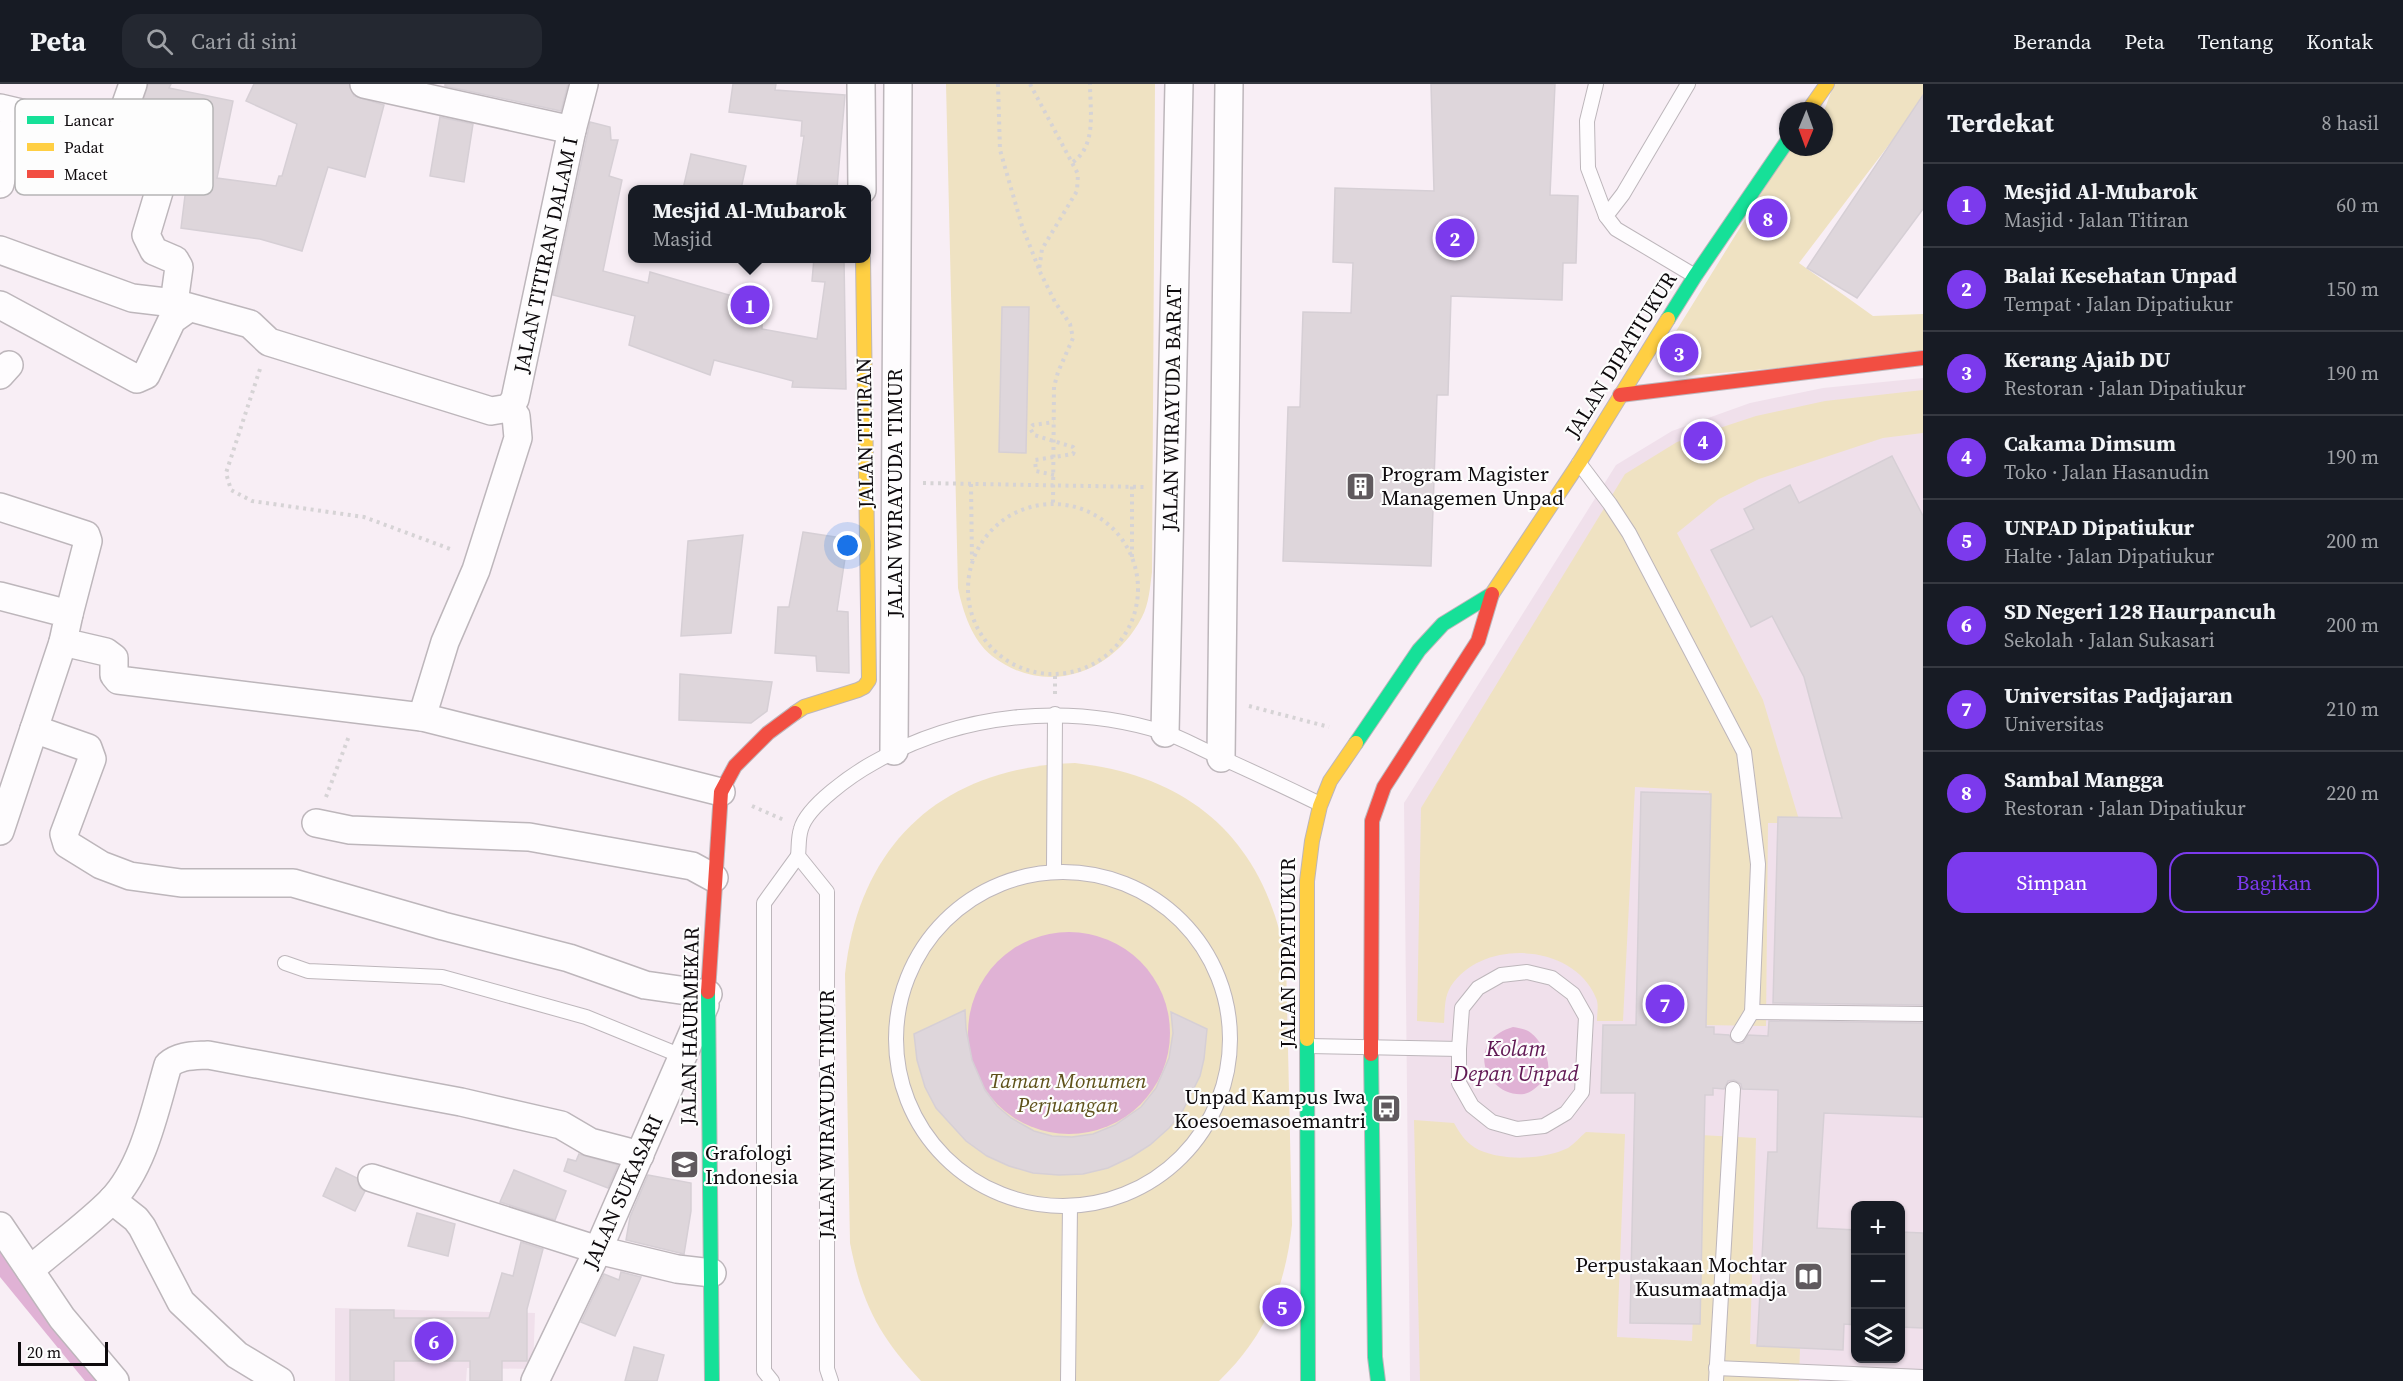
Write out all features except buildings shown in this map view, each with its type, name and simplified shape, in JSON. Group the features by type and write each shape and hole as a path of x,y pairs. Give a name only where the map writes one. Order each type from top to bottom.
{"main road":[{"path":"1814,102 1827,84"},
{"name":"JALAN DIPATIUKUR","path":"1378,1381 1375,1357 1372,821 1384,787 1478,641 1492,594 1580,463 1695,276 1779,153"},
{"name":"JALAN TITIRAN","path":"804,707 858,690 864,687 869,680 863,263"},
{"path":"1620,395 1923,358"},
{"name":"JALAN DIPATIUKUR","path":"1308,1381 1307,881 1310,842 1320,804 1330,781 1419,650 1443,624 1492,594"},
{"name":"JALAN HAURMEKAR","path":"712,1381 708,997 714,878 732,797 735,766 760,741 804,707"}],"street":[{"path":"128,99 133,84"},
{"path":"364,84 572,130"},
{"name":"JALAN TITIRAN DALAM I","path":"500,410 515,399 572,130 584,84"},
{"path":"861,84 862,185"},
{"name":"JALAN WIRAYUDA TIMUR","path":"894,751 898,84"},
{"name":"JALAN WIRAYUDA BARAT","path":"1165,733 1179,84"},
{"path":"1221,758 1229,84"},
{"path":"0,184 8,110"},
{"path":"0,305 137,379 146,375 172,320 182,306 179,267 175,260 154,251 146,235 158,195"},
{"path":"0,250 132,298 182,306 250,324 268,342 516,416 518,438 479,559 445,642 422,717"},
{"path":"0,507 86,535 88,540 63,642 0,831"},
{"path":"0,596 69,614"},
{"path":"63,642 106,652 114,658 114,675 118,680 422,717 732,797"},
{"path":"34,729 88,748 92,759 64,834 67,844 101,865 130,876 181,883 293,883 443,926 569,958 645,985 708,997"},
{"path":"316,823 350,830 529,837 692,866 714,878"},
{"name":"JALAN SUKASARI","path":"535,1381 598,1250 684,1057 708,997"},
{"path":"30,1270 112,1200 123,1184 149,1131 168,1065 175,1059 185,1056 208,1055 461,1102 561,1125 590,1142 640,1155"},
{"path":"372,1178 598,1250 677,1269 712,1273"},
{"path":"112,1200 136,1219 142,1227 181,1302 237,1355 280,1381"},
{"path":"0,1226 62,1318 115,1381"}],"lane":[{"path":"1596,84 1587,121 1588,168 1606,216 1616,229 1695,276"},
{"path":"1606,216 1623,194 1688,84"},
{"path":"1580,463 1629,533 1744,752 1758,864 1752,1012 1738,1035"},
{"path":"1054,870 1055,714"},
{"path":"772,1381 764,1371 764,903 798,856 801,828 810,813 849,777 894,751 947,730 1004,718 1055,714 1124,722 1165,733 1290,788 1320,804"},
{"name":"JALAN WIRAYUDA TIMUR","path":"798,856 827,891 827,1369 831,1381"},
{"path":"1054,870 1093,874 1124,883 1154,898 1179,918 1200,943 1217,971 1227,1001 1231,1034 1229,1066 1221,1097 1206,1127 1186,1153 1162,1174 1134,1190 1103,1201 1070,1206 1037,1204 1005,1195 975,1181 949,1161 927,1136 910,1108 900,1076 896,1044 898,1011 906,979 921,950 942,924 967,902 996,886 1054,870"},
{"path":"285,963 308,971 442,977 586,1017 684,1057"},
{"path":"1527,972 1552,978 1573,994 1586,1017 1582,1092 1566,1113 1544,1126 1517,1129 1492,1122 1472,1106 1459,1083 1459,1049 1462,1008 1478,988 1501,975 1527,972"},
{"path":"1752,1012 1923,1014"},
{"path":"1309,1046 1459,1049"},
{"path":"1733,1089 1716,1375 1923,1377"},
{"path":"1068,1381 1070,1206"}],"path":[{"path":"998,84 1000,150 1022,226 1039,270 1055,302 1070,324 1072,338 1054,387 1053,504"},
{"path":"1030,84 1078,174 1077,191 1042,249 1039,270"},
{"path":"1073,162 1087,148 1090,84"},
{"path":"268,342 226,473 231,490 252,501 364,517 479,559"},
{"path":"1054,422 1033,425 1030,428 1034,435 1073,447 1075,450 1072,454 1035,460 1034,469 1038,473 1054,475"},
{"path":"895,483 1170,487"},
{"path":"971,484 972,561"},
{"path":"1132,486 1132,558"},
{"path":"1053,504 1073,507 1092,514 1109,525 1122,540 1132,558 1137,577 1138,597 1134,616 1125,634 1113,650 1078,671 1055,674 1038,673 1017,667 999,655 985,640 974,622 968,602 967,581 972,561 981,542 996,526 1013,514 1032,507 1053,504"},
{"path":"1222,700 1333,728"},
{"path":"732,797 801,828"}],"shaded area":[{"path":"1923,378 1923,1381 1410,1381 1404,803 1616,465 1672,431 1750,403 1823,388"},
{"path":"335,1308 535,1313 533,1369 467,1368 466,1381 335,1381"}],"green space":[{"path":"946,84 1155,84 1152,572 1150,589 1142,617 1129,636 1114,653 1096,665 1076,673 1056,677 1034,676 1013,669 992,656 979,642 969,625 958,588"},
{"path":"1834,84 1923,84 1923,100 1799,263 1873,316 1923,314 1923,355 1686,376 1675,358 1673,336 1784,156 1833,156 1833,102 1827,102"},
{"path":"1923,390 1923,433 1883,438 1759,479 1719,499 1677,533 1763,700 1800,823 1768,823 1766,1026 1701,1025 1709,791 1635,787 1623,1021 1597,1021 1597,1000 1585,980 1569,966 1549,957 1527,953 1505,954 1484,960 1466,970 1449,990 1445,1004 1444,1023 1417,1021 1421,808 1625,474 1677,442 1756,416 1825,401"},
{"name":"Taman Monumen Perjuangan","path":"1075,763 1117,770 1155,783 1188,800 1217,822 1241,849 1261,881 1276,918 1286,960 1292,1225 1284,1270 1270,1310 1260,1329 1249,1347 1219,1381 921,1381 894,1349 874,1318 860,1284 850,1243 845,974 853,927 868,886 889,851 916,821 948,797 985,779 1028,768"},
{"path":"1414,1120 1454,1123 1464,1138 1479,1150 1500,1156 1524,1158 1547,1155 1568,1148 1586,1132 1625,1134 1617,1337 1692,1341 1700,1135 1756,1138 1750,1344 1800,1347 1799,1381 1420,1381"}],"water":[{"path":"1069,932 1089,934 1108,940 1125,949 1147,969 1162,994 1168,1013 1170,1033 1168,1053 1162,1072 1153,1089 1133,1111 1108,1126 1089,1132 1069,1134 1049,1132 1030,1126 1013,1117 991,1097 976,1072 970,1053 968,1033 970,1013 976,994 985,977 1005,955 1030,940 1049,934"},
{"name":"Kolam Depan Unpad","path":"1513,1027 1527,1031 1535,1037 1548,1063 1547,1076 1532,1091 1524,1094 1511,1093 1491,1079 1484,1056 1488,1044 1497,1034"},
{"path":"0,1251 103,1381 85,1381 0,1277"}],"traffic: fast":[{"path":"1668,319 1779,153"},
{"path":"1356,743 1419,650 1443,624 1492,594"},
{"path":"708,992 712,1381"},
{"path":"1307,1039 1308,1381"},
{"path":"1371,1054 1375,1357 1378,1381"}],"traffic: slow":[{"path":"1814,102 1827,84"},
{"path":"795,713 804,707 858,690 864,687 869,680 863,263"},
{"path":"1492,594 1579,463 1668,319"},
{"path":"1307,1039 1307,881 1312,841 1320,806 1330,781 1356,743"}],"traffic: jam":[{"path":"1620,395 1923,358"},
{"path":"1371,1054 1372,821 1384,787 1478,641 1492,594"},
{"path":"708,992 721,792 735,766 768,733 795,713"}],"place":[{"name":"Sambal Mangga","path":"1768,218"},
{"name":"Balai Kesehatan Unpad","path":"1455,238"},
{"name":"Mesjid Al-Mubarok","path":"750,305"},
{"name":"Kerang Ajaib DU","path":"1679,353"},
{"name":"Cakama Dimsum","path":"1703,441"},
{"name":"Program Magister Managemen Unpad","path":"1360,486"},
{"name":"Universitas Padjajaran","path":"1665,1004"},
{"name":"Unpad Kampus Iwa Koesoemasoemantri","path":"1387,1109"},
{"name":"Grafologi Indonesia","path":"684,1165"},
{"name":"Perpustakaan Mochtar Kusumaatmadja","path":"1808,1277"},
{"name":"UNPAD Dipatiukur","path":"1282,1307"},
{"name":"SD Negeri 128 Haurpancuh","path":"434,1341"}]}
